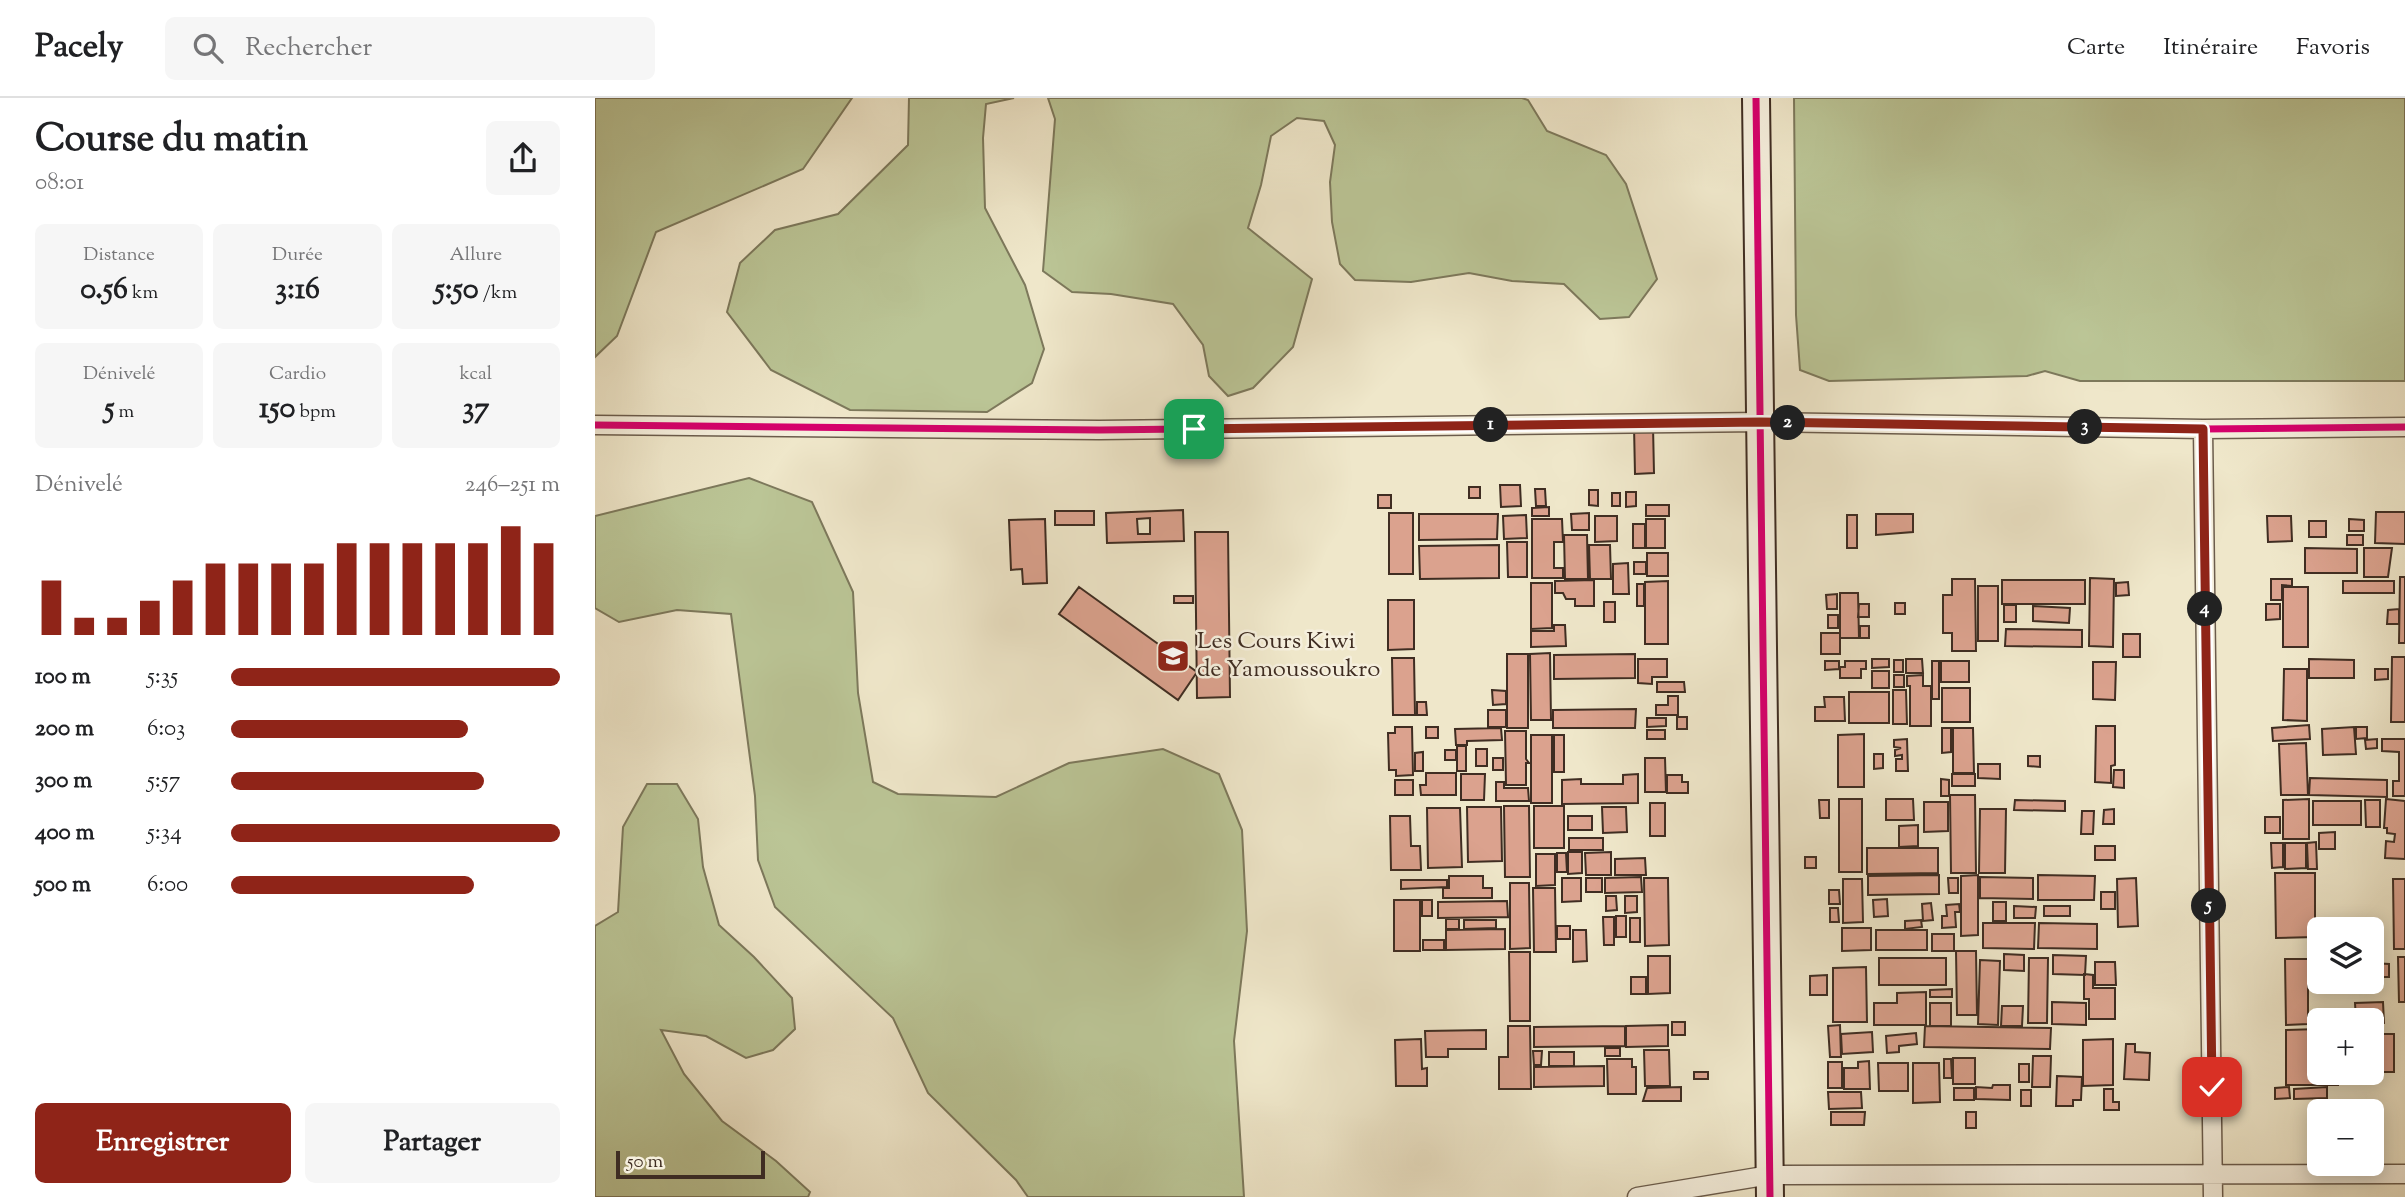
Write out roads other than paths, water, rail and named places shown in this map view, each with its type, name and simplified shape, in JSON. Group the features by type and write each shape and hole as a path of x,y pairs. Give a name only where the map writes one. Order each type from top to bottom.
{"street":[{"path":"1756,98 1770,1186"},
{"path":"595,425 1099,430 1760,422 2203,429 2405,427"},
{"path":"2203,429 2213,1197"},
{"path":"1637,1197 1770,1186 2214,1174 2405,1174"}],"place":[{"name":"Les Cours Kiwi de Yamoussoukro","path":"1173,656"}]}
